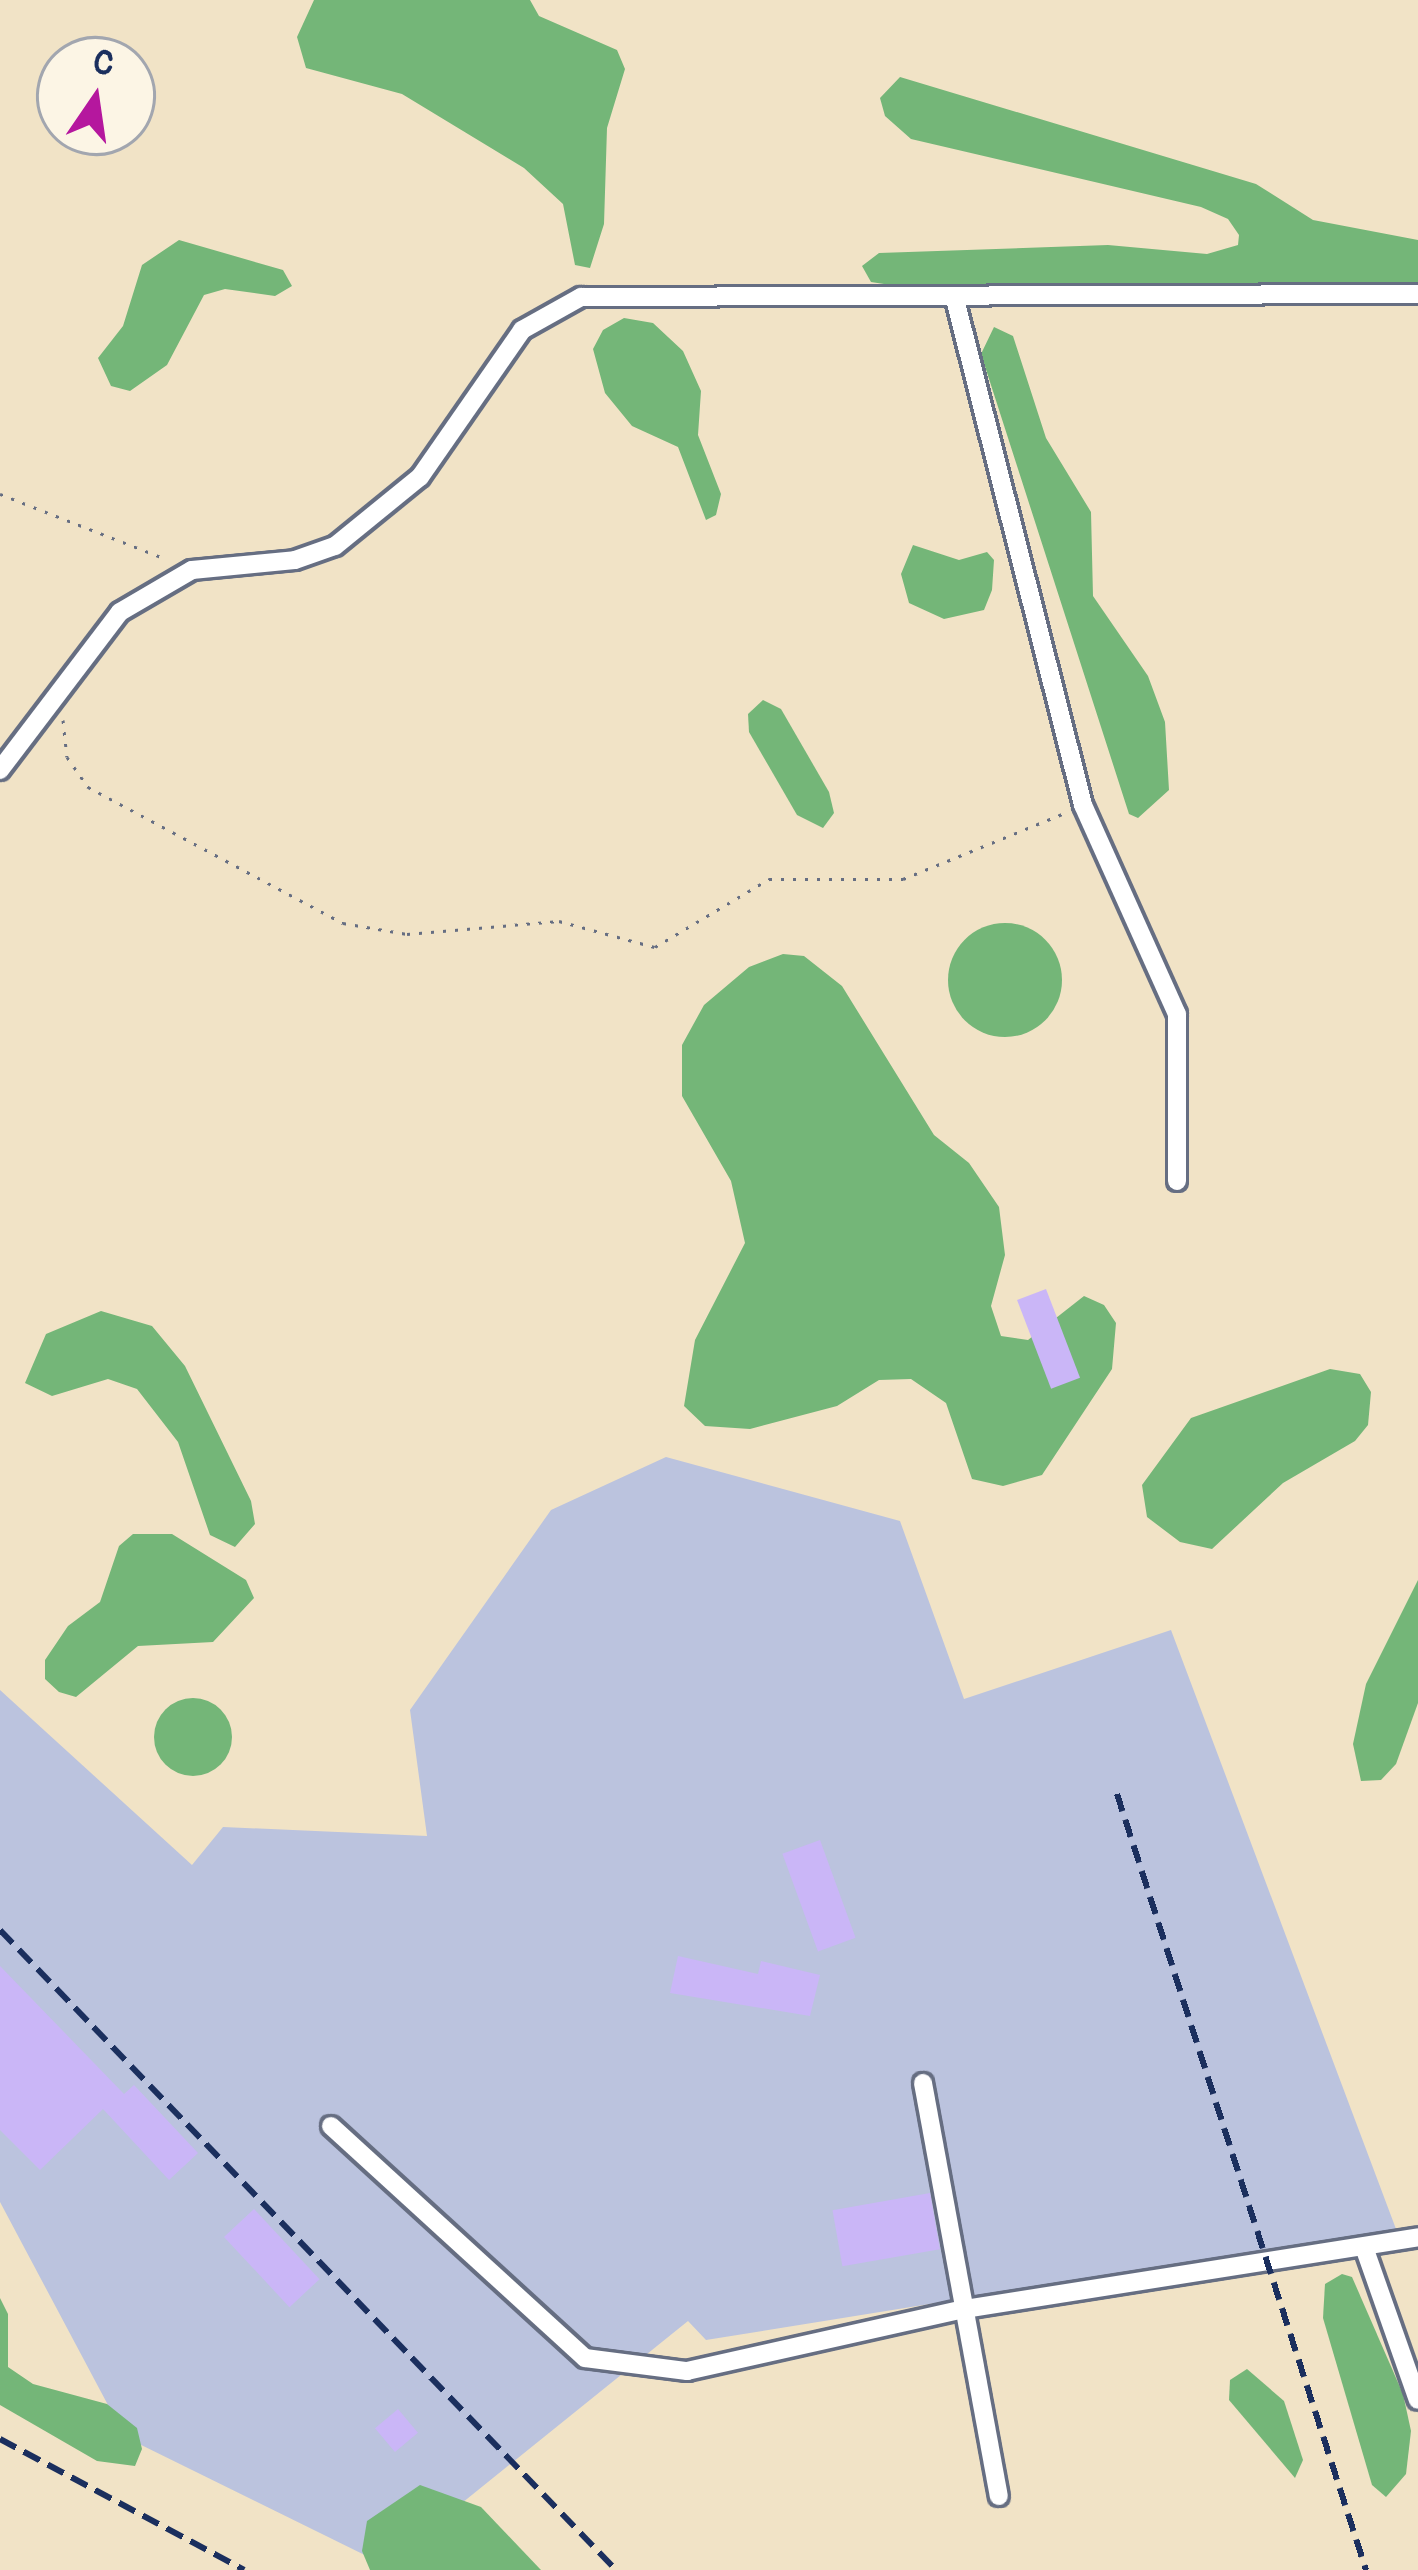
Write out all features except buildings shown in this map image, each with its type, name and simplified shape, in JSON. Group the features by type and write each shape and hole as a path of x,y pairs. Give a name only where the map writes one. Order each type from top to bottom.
{"street":[{"path":"0,770 120,612 192,570 296,560 335,546 419,477 522,330 581,297 1418,295"},
{"path":"955,298 1083,805 1177,1014 1178,1181"},
{"path":"923,2083 1000,2496"},
{"path":"331,2126 585,2358 687,2371 965,2309 1418,2237"},
{"path":"1364,2247 1418,2400"}],"path":[{"path":"0,494 192,570"},
{"path":"59,688 67,757 88,787 343,923 406,934 559,921 655,947 769,880 903,879 1083,805"}],"shaded area":[{"path":"666,1457 900,1521 964,1699 1171,1630 1396,2229 706,2340 688,2321 385,2565 125,2437 0,2202 0,1690 192,1865 223,1827 427,1836 410,1710 551,1510"}],"green space":[{"path":"314,0 530,0 539,16 617,50 625,69 607,128 604,224 590,268 575,265 563,204 524,168 402,94 306,68 297,37"},
{"path":"900,77 1256,184 1313,220 1418,240 1418,282 936,292 871,282 862,266 879,253 1108,245 1207,254 1238,245 1239,235 1228,219 1201,207 911,139 885,116 880,98"},
{"path":"179,240 283,270 292,286 275,296 225,289 204,295 167,365 130,391 111,386 98,358 123,326 142,265"},
{"path":"624,318 653,323 683,351 701,391 698,435 721,494 716,515 706,520 678,447 632,426 605,393 593,349 603,330"},
{"path":"994,327 1013,336 1046,438 1091,512 1093,596 1148,676 1165,722 1169,790 1138,818 1129,814 981,354"},
{"path":"913,545 959,560 987,552 994,560 992,590 984,610 944,619 909,603 901,574"},
{"path":"763,700 781,709 829,792 834,813 823,828 797,815 749,732 748,714"},
{"path":"1005,923 1027,927 1045,940 1058,958 1062,980 1058,1002 1045,1020 1027,1033 1005,1037 983,1033 965,1020 952,1002 948,980 952,958 965,940 983,927"},
{"path":"783,954 804,956 842,986 934,1135 969,1163 999,1207 1005,1255 991,1306 1001,1336 1028,1340 1084,1296 1104,1305 1116,1323 1112,1369 1042,1475 1003,1486 972,1479 946,1403 911,1379 879,1380 837,1406 750,1429 705,1426 684,1406 695,1340 745,1243 731,1181 682,1096 682,1045 704,1005 749,967"},
{"path":"101,1311 152,1326 185,1366 251,1501 255,1524 235,1547 210,1535 178,1442 137,1389 108,1379 52,1396 25,1383 46,1334"},
{"path":"1330,1369 1360,1374 1371,1392 1368,1425 1355,1441 1283,1483 1212,1549 1180,1542 1147,1517 1142,1485 1191,1418"},
{"path":"133,1534 172,1534 246,1580 254,1598 213,1642 138,1646 76,1697 59,1692 45,1679 45,1660 68,1626 100,1602 119,1546"},
{"path":"1418,1580 1418,1703 1396,1764 1381,1780 1361,1781 1353,1744 1366,1684"},
{"path":"193,1698 221,1709 232,1737 221,1765 193,1776 165,1765 154,1737 165,1709"},
{"path":"1342,2274 1352,2277 1403,2394 1411,2431 1406,2474 1386,2497 1372,2485 1323,2318 1325,2284"},
{"path":"0,2298 8,2314 8,2367 33,2384 107,2404 137,2428 142,2449 135,2466 97,2461 0,2405"},
{"path":"1247,2369 1284,2401 1303,2460 1295,2478 1229,2400 1230,2380"},
{"path":"420,2485 481,2507 541,2570 370,2570 362,2551 367,2521"}],"railway":[{"path":"1117,1794 1366,2570"},
{"path":"0,1930 616,2570"},
{"path":"0,2439 244,2570"}]}
